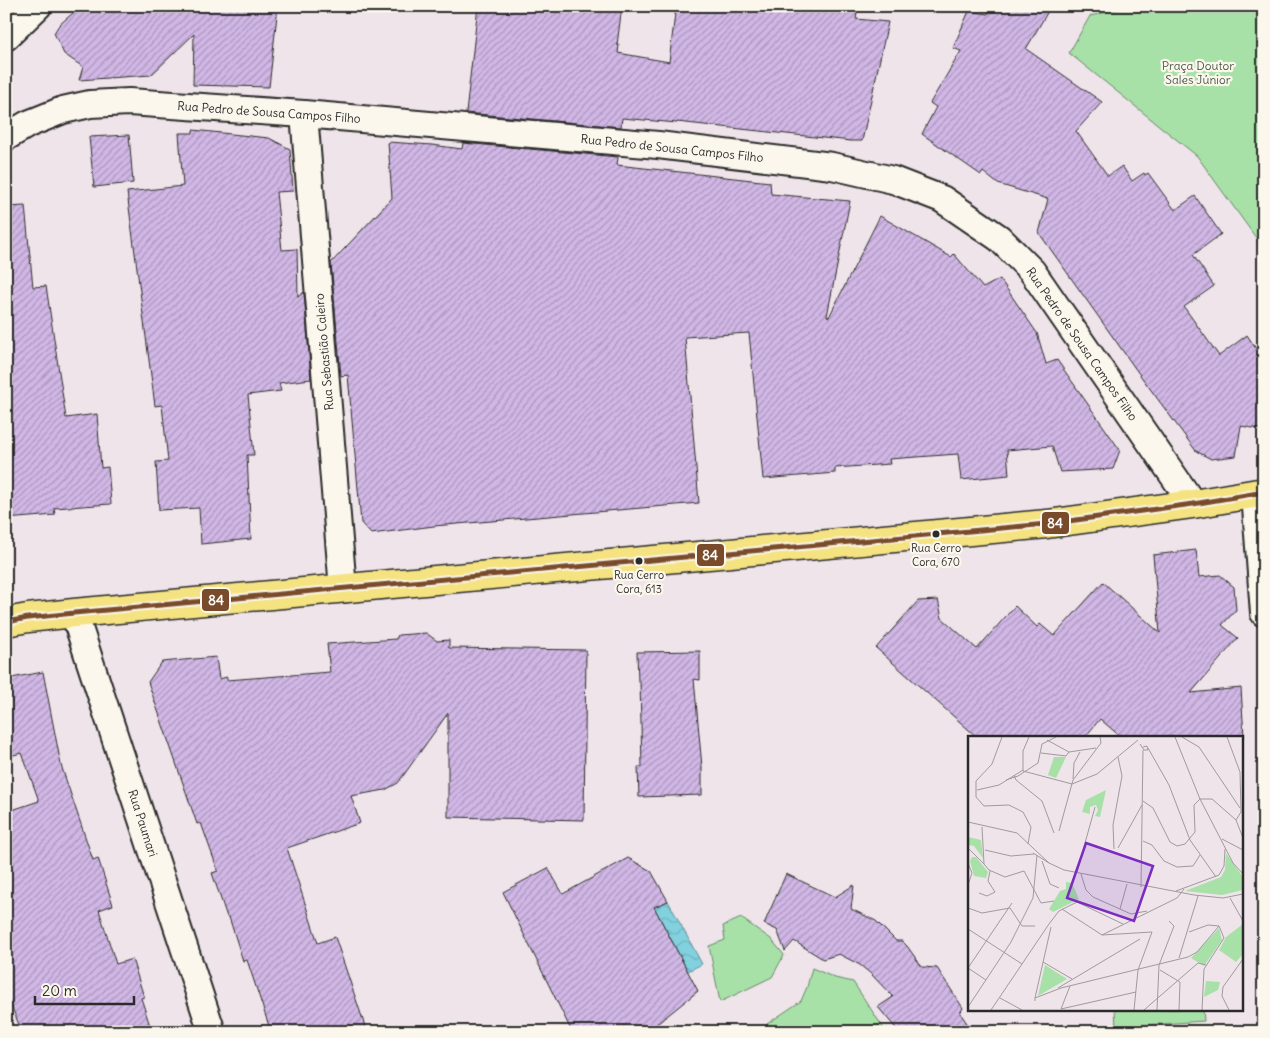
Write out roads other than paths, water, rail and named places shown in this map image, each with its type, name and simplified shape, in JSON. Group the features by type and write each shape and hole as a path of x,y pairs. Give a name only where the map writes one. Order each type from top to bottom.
{"main road":[{"path":"6,622 74,613 1047,524 1259,493"}],"street":[{"path":"6,37 38,6"},
{"name":"Rua Pedro de Sousa Campos Filho","path":"6,137 28,124 63,110 90,104 129,102 304,114 658,145 832,166 893,180 942,199 998,238 1032,271 1193,504"},
{"name":"Rua Sebastião Caleiro","path":"304,114 343,589"},
{"path":"1259,493 1264,613"},
{"name":"Rua Paumari","path":"74,613 212,1032"}],"water":[{"path":"668,901 702,964 688,971 654,907"}],"place":[{"name":"Rua Cerro Cora, 670","path":"936,534"},
{"name":"Rua Cerro Cora, 613","path":"639,561"}],"park label":[{"name":"Praça Doutor Sales Júnior","path":"1198,72"}]}
